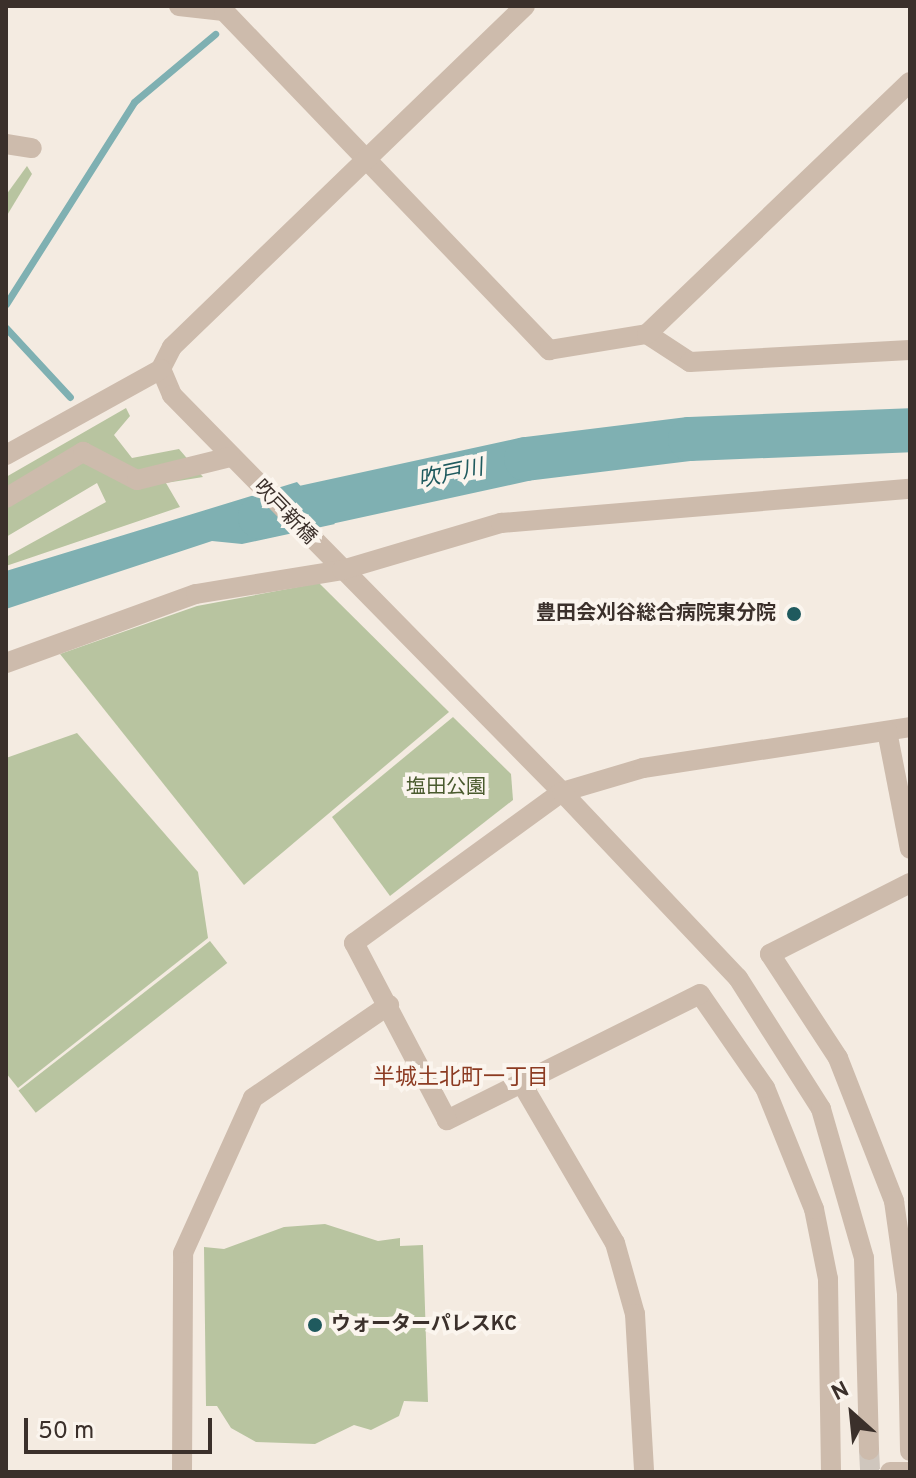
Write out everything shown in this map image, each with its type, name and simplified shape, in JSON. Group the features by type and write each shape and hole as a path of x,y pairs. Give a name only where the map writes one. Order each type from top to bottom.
{"street":[{"path":"179,6 224,11 549,350 647,334 910,82"},
{"path":"6,455 161,369 172,347 525,6"},
{"path":"6,144 32,148"},
{"path":"647,334 690,362 910,350"},
{"name":"吹戸新橋","path":"161,369 172,395 235,462 562,792 738,978 821,1109 864,1258 869,1450"},
{"path":"6,498 83,452 137,480 235,462"},
{"path":"6,663 196,594 335,565 501,523 910,489"},
{"path":"831,1472 828,1279 814,1209 765,1088 727,1026 700,994 447,1120 354,943 562,792 643,768 910,727"},
{"path":"887,731 910,849"},
{"path":"910,883 770,954 838,1058 894,1201 907,1294 910,1451"},
{"path":"182,1472 183,1253 253,1098 389,1005"},
{"path":"522,1084 615,1243 635,1314 644,1472"},
{"path":"890,1472 910,1472"}],"green space":[{"path":"27,166 32,174 6,217 6,195"},
{"path":"126,408 130,416 114,435 132,458 179,449 203,477 166,483 180,507 6,566 6,557 106,502 97,483 6,537 6,477"},
{"path":"319,583 449,712 244,885 60,654 197,606"},
{"name":"塩田公園","path":"453,717 511,774 513,800 390,896 332,817"},
{"path":"77,733 198,872 208,938 18,1088 6,1073 6,758"},
{"path":"210,941 227,963 36,1113 19,1091"},
{"name":"ウォーターパレスKC","path":"325,1224 378,1241 400,1238 400,1246 423,1245 428,1402 404,1401 399,1416 371,1430 354,1425 315,1444 256,1442 231,1428 217,1406 206,1406 204,1247 224,1249 284,1227"}],"water":[{"path":"297,482 335,524 242,544 212,541 6,609 6,571"}],"waterway":[{"path":"6,304 134,102 215,34"},
{"path":"6,328 70,397"},
{"name":"吹戸川","path":"260,517 526,459 690,439 910,430"}],"tunnel":[{"path":"869,1450 870,1472"}],"place":[{"name":"豊田会刈谷総合病院東分院","path":"794,614"},
{"name":"ウォーターパレスKC","path":"315,1325"}],"district":[{"name":"半城土北町一丁目","path":"461,1079"}]}
